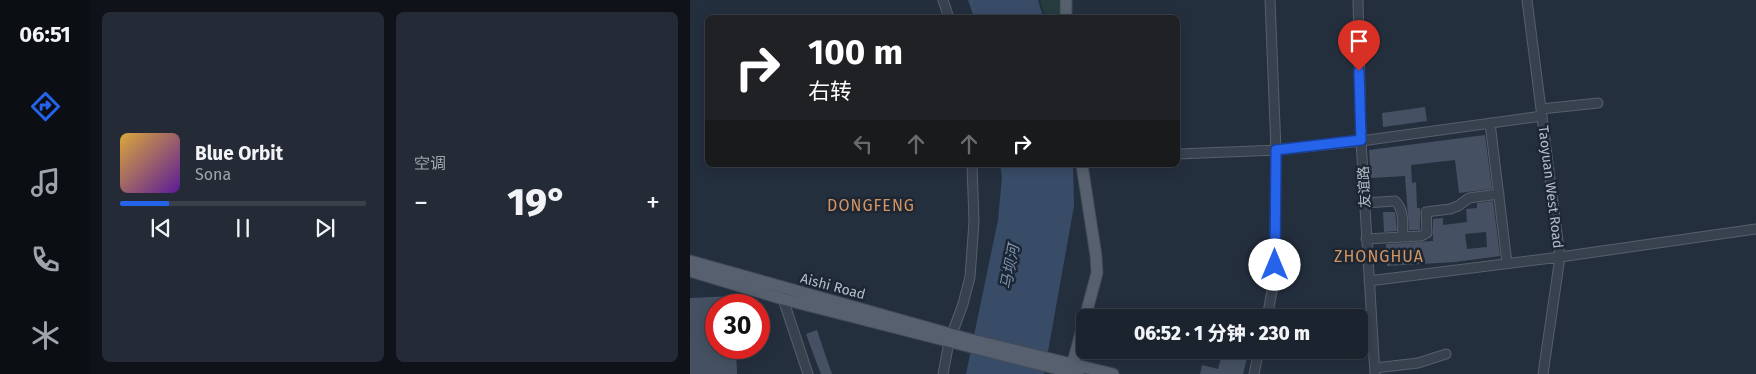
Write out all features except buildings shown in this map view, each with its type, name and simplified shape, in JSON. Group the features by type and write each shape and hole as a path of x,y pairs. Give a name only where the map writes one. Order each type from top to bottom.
{"main road":[{"path":"1066,0 1066,15"},
{"path":"1072,371 1096,273 1096,256 1082,167"},
{"name":"Aishi Road","path":"690,261 950,338 1057,365 1072,371 1113,374"},
{"name":"Aishi Road","path":"690,271 783,299 950,338"}],"street":[{"path":"943,0 948,15"},
{"path":"1269,309 1275,265 1276,150 1270,0"},
{"name":"友谊路","path":"1358,0 1361,140 1368,281 1375,371"},
{"name":"Taoyuan West Road","path":"1527,0 1560,257 1543,374"},
{"path":"1180,154 1276,150 1361,140 1490,123 1598,103"},
{"path":"1490,123 1507,263"},
{"path":"943,374 950,338 967,290 972,259 974,192 972,167"},
{"path":"1366,239 1421,236 1427,233 1426,212 1450,210 1469,198 1499,194"},
{"path":"1365,202 1395,201 1402,210 1402,238"},
{"path":"1368,281 1756,230"},
{"path":"783,299 808,374"},
{"path":"1375,371 1418,363 1446,354"},
{"path":"1254,374 1257,359"}],"path":[{"path":"972,0 974,15"}],"green space":[{"path":"1040,0 1059,0 1060,15 1044,15"}],"water":[{"path":"968,0 1038,0 1042,15 973,15"},
{"name":"马坝河","path":"1000,167 1073,167 1074,206 1044,374 966,374 998,220 1002,177"}],"district":[{"name":"DONGFENG","path":"871,205"},
{"name":"ZHONGHUA","path":"1379,256"}],"route":[{"path":"1275,265 1276,150 1361,140 1359,71"}]}
